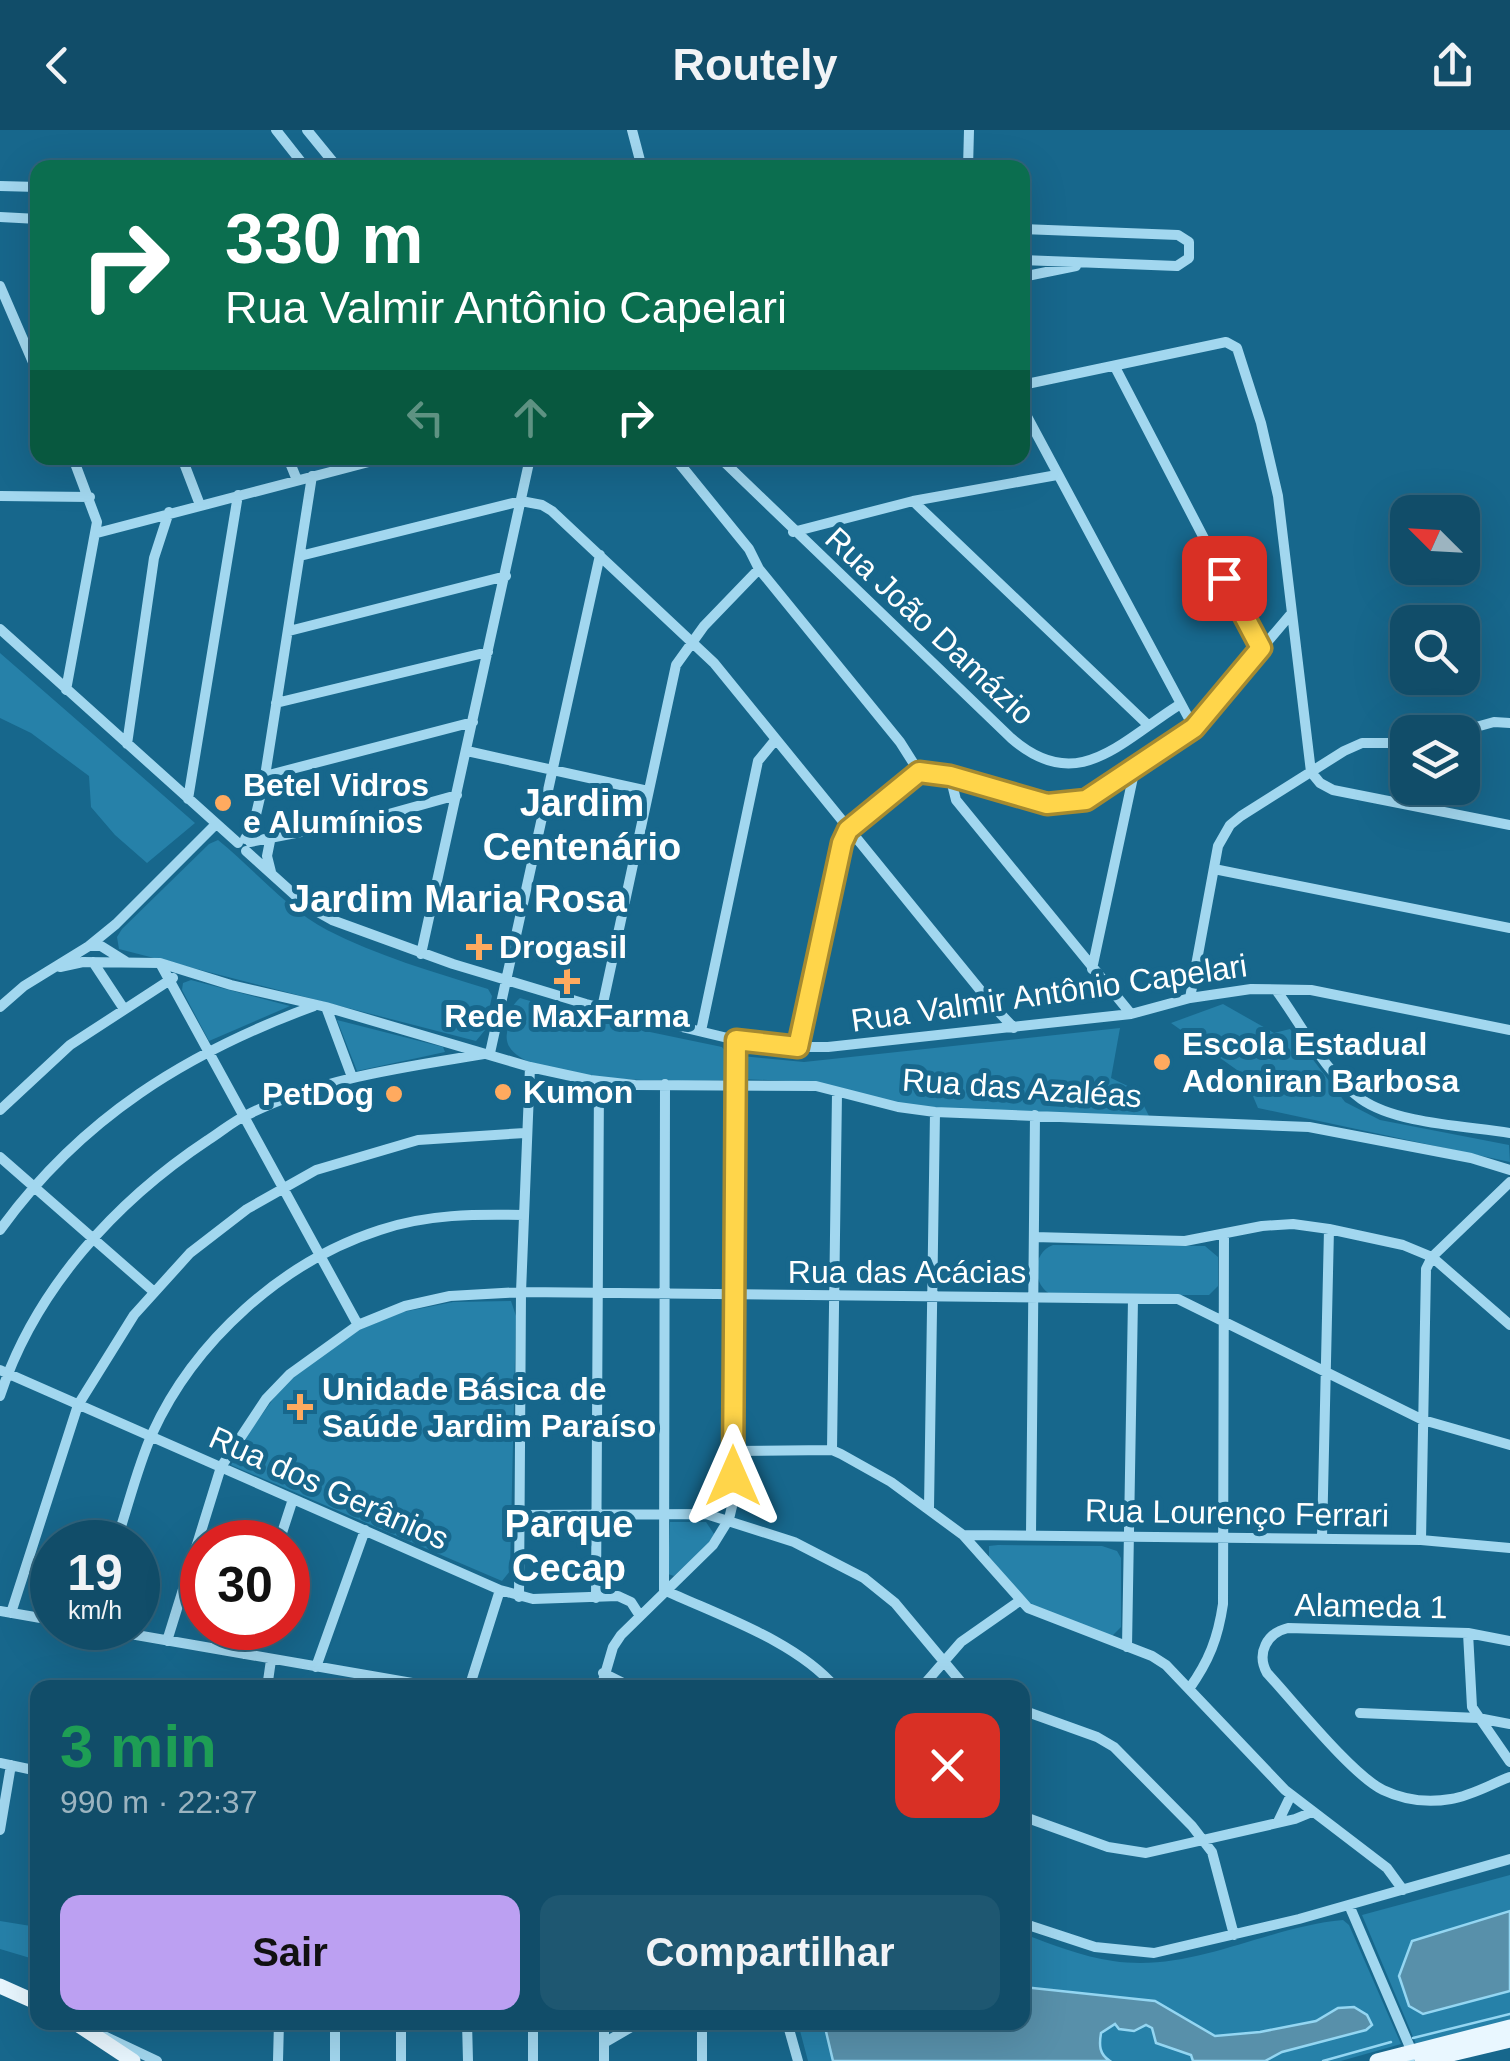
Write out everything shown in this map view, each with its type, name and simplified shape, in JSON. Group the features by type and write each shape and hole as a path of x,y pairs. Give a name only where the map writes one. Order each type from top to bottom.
{"main road":[{"path":"0,1986 30,1999"},
{"path":"1413,2058 1510,2026"},
{"path":"91,2031 133,2061"},
{"path":"1376,2061 1510,2040"},
{"path":"122,2042 142,2061"}],"street":[{"path":"276,130 300,160"},
{"path":"307,130 331,160"},
{"path":"632,130 640,160"},
{"path":"968,160 969,130"},
{"path":"0,186 30,188"},
{"path":"0,218 30,219"},
{"path":"1030,230 1178,235 1189,242 1191,251 1189,258 1177,266 1030,260"},
{"path":"1030,275 1096,262"},
{"path":"0,286 30,355"},
{"path":"1030,383 1226,342 1237,348 1270,454 1278,496 1310,772 1320,783 1348,794 1510,825"},
{"path":"1115,367 1261,648"},
{"path":"1030,422 1194,728"},
{"path":"66,690 97,533 96,514 76,465"},
{"path":"185,465 200,505"},
{"path":"291,465 297,480"},
{"path":"97,533 356,465"},
{"path":"421,954 529,465"},
{"path":"681,465 749,549 759,569 900,742 919,772"},
{"name":"Rua João Damázio","path":"727,465 1011,738 1037,758 1052,764 1077,765 1100,756 1180,705"},
{"path":"794,532 912,501 1058,475"},
{"path":"245,844 265,776 312,476"},
{"path":"188,798 238,495"},
{"path":"0,496 90,497"},
{"path":"300,556 521,501 552,511 714,663 1014,1028"},
{"path":"912,501 1148,724"},
{"path":"127,744 154,558 169,512"},
{"path":"0,1396 4,1372 42,1308 92,1240 157,1177 245,1115 352,1077 490,1053 600,555"},
{"path":"602,1008 676,665 691,641 759,569"},
{"path":"288,631 506,576"},
{"path":"798,1047 836,862 848,830 919,772 950,776 1047,804 1086,800 1194,728 1291,614"},
{"name":"Rua Valmir Antônio Capelari","path":"0,629 215,826 245,844 307,906 332,920 421,954 602,1008 736,1040 798,1047 828,1048 1014,1028 1130,1014 1224,992 1276,990 1336,1074 1360,1098 1402,1116 1510,1133"},
{"path":"276,703 488,652"},
{"path":"265,776 473,722"},
{"path":"1480,726 1510,723"},
{"path":"700,1032 758,761 776,739"},
{"path":"1190,998 1218,846 1230,825 1362,743 1390,743"},
{"path":"467,751 648,791"},
{"path":"1092,970 1136,768"},
{"path":"950,776 956,800 1130,1014"},
{"path":"245,844 378,817 456,795"},
{"path":"124,1009 88,962 95,946 215,826"},
{"path":"270,840 267,856 272,873"},
{"path":"1214,869 1510,928"},
{"name":"Rua das Azaléas","path":"0,1007 24,986 95,946 126,960"},
{"name":"Rua das Azaléas","path":"60,967 126,960 160,963 530,1067 598,1082 734,1087 800,1084 935,1112 1309,1126 1471,1158 1510,1170"},
{"path":"160,963 358,1325"},
{"path":"0,1110 70,1045 168,980 188,973"},
{"path":"1276,990 1311,990 1510,1030"},
{"path":"1106,1017 1110,991"},
{"path":"0,1230 90,1130 124,1102 208,1050 259,1026 320,1006 352,1077"},
{"path":"984,1031 994,1007"},
{"path":"602,1680 613,1647 664,1590 713,1545 729,1520 733,1502 736,1040"},
{"path":"519,1597 521,1292 530,1067"},
{"path":"596,1598 598,1082"},
{"path":"664,1590 665,1084"},
{"path":"832,1450 837,1094"},
{"path":"929,1508 935,1112"},
{"path":"1032,1535 1035,1115"},
{"path":"6,1612 78,1405 113,1344 153,1291 216,1231 282,1187 316,1170 418,1140 525,1132"},
{"path":"0,1157 153,1291"},
{"path":"1421,1540 1424,1278 1432,1257 1510,1182"},
{"path":"123,1520 150,1437 170,1400 210,1346 242,1312 283,1279 319,1257 381,1229 471,1214 524,1215"},
{"path":"1034,1237 1185,1242 1278,1225 1329,1229 1403,1245 1432,1257 1478,1293 1510,1325"},
{"path":"1322,1538 1329,1229"},
{"path":"1189,1689 1204,1668 1218,1636 1223,1604 1224,1234"},
{"name":"Rua das Acácias","path":"168,1641 222,1467 266,1399 290,1374 358,1325 405,1306 450,1296 521,1292 1184,1300 1423,1420 1510,1446"},
{"path":"1128,1646 1133,1300"},
{"name":"Rua dos Gerânios","path":"4,1372 500,1590 519,1597 626,1598 640,1616"},
{"path":"734,1451 832,1450 891,1482 963,1534 1020,1600 1040,1614 1159,1660 1291,1795 1388,1868 1403,1890"},
{"path":"286,1520 294,1498"},
{"path":"520,1515 706,1514 794,1542 864,1578 895,1603 959,1680"},
{"path":"316,1667 365,1530"},
{"name":"Rua Lourenço Ferrari","path":"963,1534 1421,1540 1510,1548"},
{"path":"472,1680 500,1590"},
{"path":"664,1590 788,1649 810,1662 828,1680"},
{"path":"928,1680 961,1642 1020,1600"},
{"name":"Alameda 1","path":"1510,1642 1468,1633 1288,1628 1277,1630 1268,1640 1262,1662 1267,1673 1359,1771 1380,1788 1408,1799 1432,1801 1455,1798 1510,1777"},
{"path":"1468,1633 1470,1698 1478,1718 1510,1762"},
{"path":"160,1640 394,1680"},
{"path":"244,1654 245,1650"},
{"path":"268,1680 271,1660"},
{"path":"603,1673 617,1680"},
{"path":"1030,1713 1096,1737 1114,1748 1205,1841 1219,1872 1234,1935"},
{"path":"1360,1713 1478,1718 1510,1724"},
{"path":"0,1830 5,1764 30,1769"},
{"path":"1278,1822 1291,1795"},
{"path":"1030,1819 1127,1851 1146,1852 1205,1841 1312,1812"},
{"path":"1030,1925 1116,1951 1154,1953 1510,1860"},
{"path":"1349,1905 1413,2058"},
{"path":"278,2061 279,2030"},
{"path":"335,2030 335,2061"},
{"path":"401,2030 401,2061"},
{"path":"467,2030 468,2061"},
{"path":"533,2030 534,2061"},
{"path":"604,2030 604,2061"},
{"path":"604,2044 627,2030"},
{"path":"702,2030 702,2061"},
{"path":"789,2030 798,2061"},
{"path":"91,2031 158,2061"}],"shaded area":[{"path":"0,653 195,823 147,863 91,807 89,776 31,733 0,718"},
{"path":"218,840 284,900 327,930 386,956 488,989 492,996 485,1030 476,1041 119,949 117,937 122,929 209,844"},
{"path":"191,980 290,1006 209,1041 182,990 183,983"},
{"path":"520,998 597,1021 722,1047 730,1057 725,1080 599,1077 532,1063 512,1051 507,1033 512,1009"},
{"path":"1223,1004 1274,1033 1290,1029 1345,1102 1380,1120 1509,1145 1510,1162 1258,1108 1244,1075 1171,1023"},
{"path":"337,1020 443,1047 445,1052 357,1071"},
{"path":"1120,1028 1111,1078 1136,1090 1149,1116 897,1107 814,1082 741,1079 742,1056 804,1062"},
{"path":"1053,1245 1205,1246 1218,1257 1218,1286 1209,1295 1052,1295 1041,1285 1037,1270 1041,1255"},
{"path":"511,1301 516,1316 510,1571 502,1581 231,1465 281,1388 338,1337 403,1312 453,1302"},
{"path":"670,1522 706,1522 714,1534 674,1576 668,1574"},
{"path":"989,1546 1102,1546 1117,1551 1121,1558 1121,1627 1112,1636 1032,1607 989,1557"},
{"path":"1510,1875 1510,2020 1416,2044 1362,1915"},
{"path":"1510,1911 1510,1991 1423,2014 1409,2006 1399,1976 1412,1941"},
{"path":"1343,1920 1349,1925 1401,2044 1341,2061 808,2061 800,2030 1030,2030 1030,1937 1090,1956 1143,1963 1200,1955 1314,1924"},
{"path":"0,1921 30,1926 30,1958 0,1949"},
{"path":"1030,1988 1155,2001 1215,2036 1316,2021 1338,2008 1354,2007 1367,2015 1372,2025 1366,2030 1282,2052 1265,2061 1193,2061 1191,2055 1156,2043 1152,2028 1146,2025 1134,2031 1119,2029 1115,2024 1100,2037 1102,2052 1110,2061 833,2061 826,2030 1030,2030"}],"waterway":[{"path":"1413,2038 1510,2014"},
{"path":"1323,2061 1391,2042"}],"place":[{"name":"Betel Vidros e Alumínios","path":"223,803"},
{"name":"Drogasil","path":"479,947"},
{"name":"Rede MaxFarma","path":"567,981"},
{"name":"Escola Estadual Adoniran Barbosa","path":"1162,1062"},
{"name":"Kumon","path":"503,1092"},
{"name":"PetDog","path":"394,1094"},
{"name":"Unidade Básica de Saúde Jardim Paraíso","path":"300,1407"}],"district":[{"name":"Jardim Centenário","path":"582,824"},
{"name":"Jardim Maria Rosa","path":"458,899"},
{"name":"Parque Cecap","path":"569,1546"}],"route":[{"path":"733,1476 736,1040 798,1047 836,862 848,830 919,772 950,776 1047,804 1074,804 1144,762 1194,728 1261,648 1224,578"}]}
